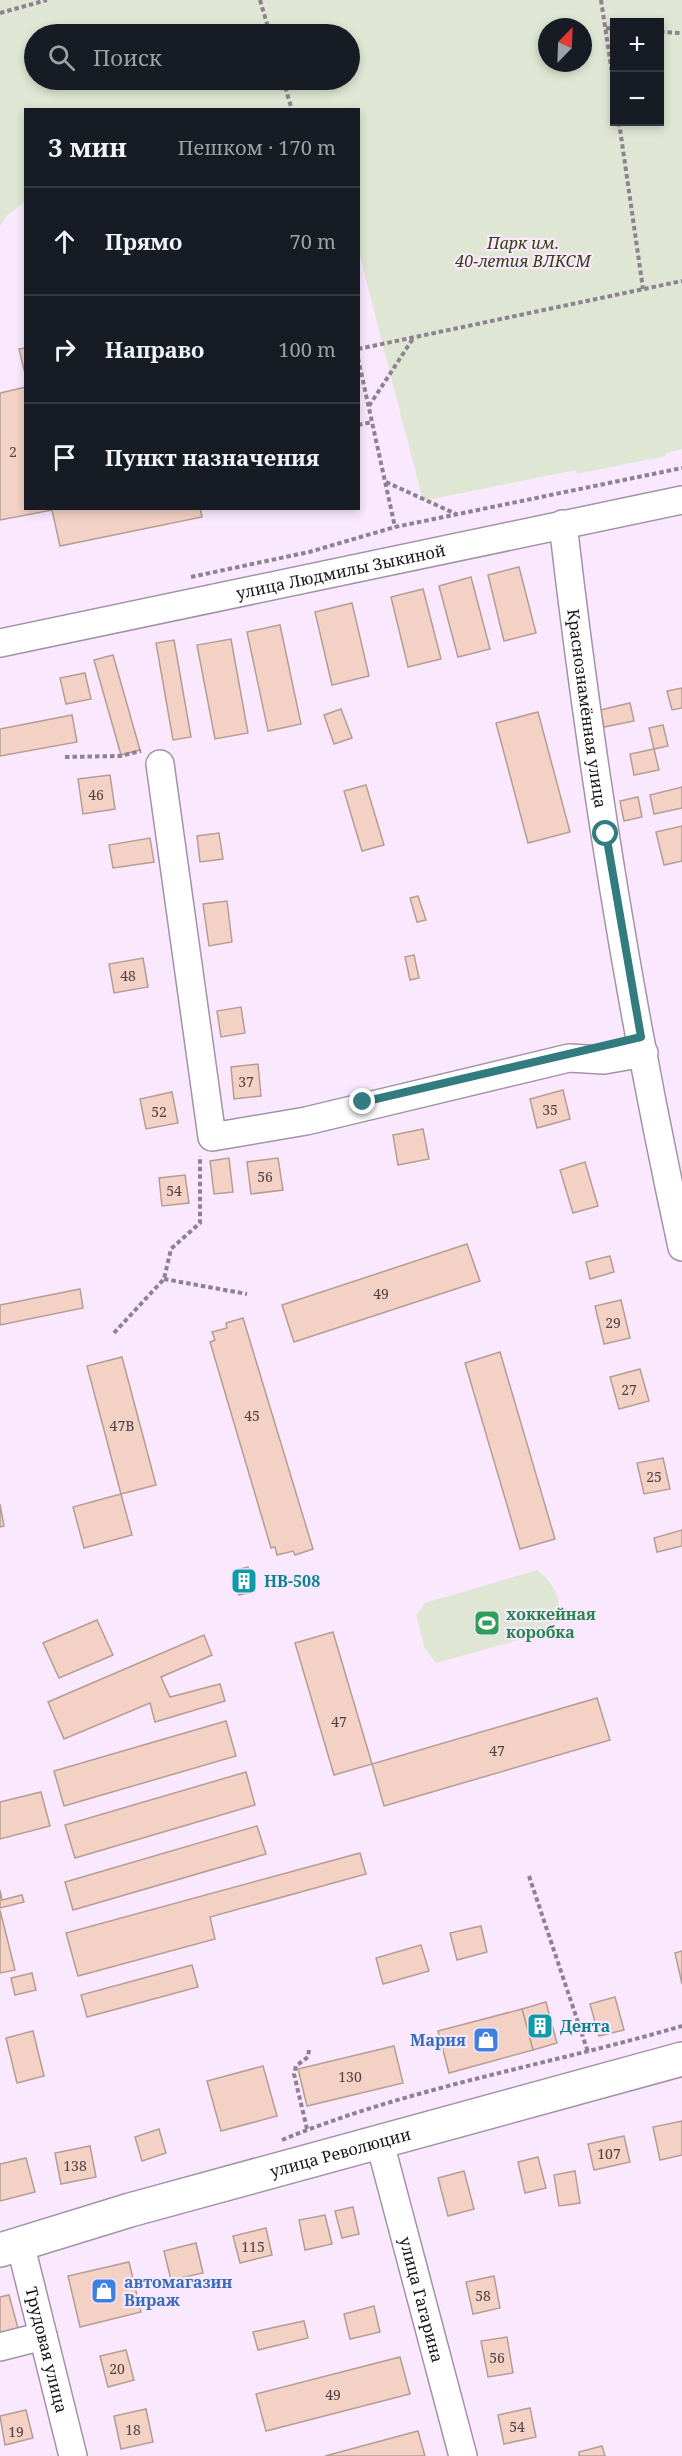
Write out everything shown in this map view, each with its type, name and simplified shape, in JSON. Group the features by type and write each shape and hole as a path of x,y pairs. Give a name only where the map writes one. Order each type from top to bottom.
{"main road":[{"name":"улица Революции","path":"10,2246 682,2059"}],"street":[{"name":"улица Людмилы Зыкиной","path":"0,643 682,500"},
{"name":"Краснознамённая улица","path":"563,524 585,699 644,1053 682,1247"},
{"path":"160,764 212,1137 336,1114 569,1058 604,1060 644,1053"},
{"name":"улица Гагарина","path":"380,2143 463,2456"},
{"name":"Трудовая улица","path":"10,2246 43,2336 73,2456"},
{"path":"0,2347 43,2336"}],"path":[{"path":"0,12 47,0"},
{"path":"260,0 267,24"},
{"path":"601,0 613,72"},
{"path":"664,32 682,33"},
{"path":"286,90 291,108"},
{"path":"621,126 643,289"},
{"path":"360,349 682,281"},
{"path":"369,406 415,337"},
{"path":"360,367 395,527"},
{"path":"360,425 372,422"},
{"path":"187,578 309,552 395,527 682,468"},
{"path":"385,482 458,514"},
{"path":"65,757 120,756 143,751 150,753 160,764"},
{"path":"114,1333 164,1279 171,1249 200,1223 200,1156 205,1142 212,1137"},
{"path":"164,1279 247,1294"},
{"path":"529,1876 588,2052"},
{"path":"281,2140 328,2121 445,2087 682,2026"},
{"path":"307,2130 294,2074 296,2066 308,2057 309,2049"}],"green space":[{"name":"Парк им. 40-летия ВЛКСМ","path":"0,0 682,0 682,449 666,453 666,456 577,474 576,470 423,501 360,256 360,108 24,108 24,203 6,216 0,227"},
{"name":"хоккейная коробка","path":"537,1570 550,1583 557,1597 559,1613 555,1630 436,1663 425,1649 416,1615 425,1603"}],"building":[{"path":"24,348 24,370 19,349"},
{"path":"24,387 24,510 52,510 0,520 0,393"},
{"path":"52,510 200,510 202,517 60,546"},
{"path":"519,567 536,633 504,641 488,575"},
{"path":"471,577 490,649 458,657 439,586"},
{"path":"423,589 441,659 408,667 391,597"},
{"path":"352,603 369,676 332,685 315,612"},
{"path":"280,625 301,724 268,731 247,632"},
{"path":"231,639 248,733 215,739 197,645"},
{"path":"174,640 191,737 173,740 156,643"},
{"path":"113,655 140,750 121,755 94,660"},
{"path":"85,673 91,699 66,704 60,678"},
{"path":"682,688 682,708 672,710 667,691"},
{"path":"630,703 634,721 604,727 600,710"},
{"path":"341,709 352,738 334,744 324,715"},
{"path":"538,712 570,832 528,843 496,723"},
{"path":"72,715 77,742 0,756 0,729"},
{"path":"663,725 668,746 654,749 649,728"},
{"path":"654,749 659,770 634,775 630,754"},
{"path":"110,775 115,809 83,814 78,779"},
{"path":"366,785 384,845 362,851 344,791"},
{"path":"682,787 682,808 654,814 650,795"},
{"path":"638,797 642,817 624,821 620,801"},
{"path":"682,826 682,861 664,865 656,832"},
{"path":"219,833 223,859 200,862 197,836"},
{"path":"150,838 154,862 113,868 109,845"},
{"path":"418,896 426,920 417,922 410,898"},
{"path":"227,901 232,942 209,946 203,904"},
{"path":"414,955 419,978 410,980 405,957"},
{"path":"143,958 148,987 114,993 109,964"},
{"path":"241,1007 245,1033 221,1037 217,1011"},
{"path":"258,1064 261,1096 234,1099 231,1067"},
{"path":"563,1090 570,1119 537,1128 530,1099"},
{"path":"172,1092 178,1123 146,1129 140,1099"},
{"path":"423,1129 429,1159 398,1165 393,1135"},
{"path":"229,1158 233,1192 214,1194 210,1161"},
{"path":"278,1158 283,1190 251,1194 247,1162"},
{"path":"585,1162 598,1206 573,1213 560,1170"},
{"path":"185,1175 189,1203 162,1206 159,1178"},
{"path":"467,1244 480,1281 294,1342 282,1305"},
{"path":"610,1256 614,1272 590,1279 586,1262"},
{"path":"80,1289 83,1308 0,1325 0,1305"},
{"path":"621,1300 630,1338 604,1344 595,1306"},
{"path":"243,1318 313,1549 295,1555 293,1551 277,1555 275,1547 271,1548 210,1342 215,1340 212,1332 227,1328 226,1323"},
{"path":"500,1352 555,1539 520,1549 465,1363"},
{"path":"122,1357 156,1485 121,1494 87,1366"},
{"path":"640,1369 649,1401 619,1409 610,1377"},
{"path":"663,1458 670,1489 644,1494 637,1463"},
{"path":"121,1494 132,1535 84,1548 73,1507"},
{"path":"0,1504 4,1526 0,1527"},
{"path":"682,1530 682,1546 657,1552 654,1538"},
{"name":"НВ-508","path":"248,1567 255,1591 239,1595 233,1571"},
{"path":"97,1620 113,1655 59,1678 43,1643"},
{"path":"333,1632 372,1764 334,1775 295,1643"},
{"path":"204,1635 212,1655 161,1677 170,1697 220,1684 225,1701 155,1722 150,1703 64,1739 48,1702"},
{"path":"597,1698 610,1740 384,1806 372,1764"},
{"path":"226,1721 236,1756 64,1806 54,1771"},
{"path":"246,1772 255,1805 75,1858 65,1825"},
{"path":"41,1792 50,1826 0,1839 0,1802"},
{"path":"257,1826 266,1854 73,1910 65,1882"},
{"path":"360,1853 366,1874 210,1917 215,1939 78,1976 66,1933"},
{"path":"0,1890 2,1900 22,1895 24,1902 0,1908"},
{"path":"0,1910 15,1970 0,1973"},
{"path":"481,1926 487,1952 457,1960 450,1933"},
{"path":"421,1945 429,1971 383,1984 376,1958"},
{"path":"682,1951 682,1984 675,1953"},
{"path":"192,1965 198,1987 87,2017 81,1995"},
{"path":"32,1973 36,1990 15,1995 11,1978"},
{"path":"615,1997 624,2030 599,2036 590,2004"},
{"name":"Дента","path":"546,2002 557,2043 533,2050 522,2009"},
{"name":"Мария","path":"522,2009 533,2050 449,2073 438,2031"},
{"path":"33,2031 44,2076 17,2083 6,2038"},
{"path":"394,2046 403,2083 307,2106 298,2069"},
{"path":"263,2066 277,2116 221,2131 207,2081"},
{"path":"682,2121 682,2155 660,2160 653,2127"},
{"path":"159,2129 166,2153 142,2161 135,2137"},
{"path":"624,2136 630,2162 594,2170 588,2144"},
{"path":"90,2146 96,2177 61,2184 55,2153"},
{"path":"538,2157 546,2188 525,2193 518,2162"},
{"path":"26,2158 35,2192 0,2201 0,2164"},
{"path":"464,2171 474,2209 448,2216 438,2178"},
{"path":"575,2171 580,2203 559,2206 554,2175"},
{"path":"353,2207 359,2234 342,2238 335,2211"},
{"path":"325,2215 332,2244 305,2250 299,2220"},
{"path":"266,2228 272,2255 240,2263 233,2236"},
{"path":"196,2243 203,2273 171,2280 164,2251"},
{"name":"автомагазин Вираж","path":"129,2262 141,2312 80,2327 68,2276"},
{"path":"494,2276 500,2308 473,2314 466,2282"},
{"path":"9,2295 19,2332 0,2337 0,2297"},
{"path":"374,2306 380,2332 350,2339 344,2314"},
{"path":"304,2321 308,2338 258,2350 253,2332"},
{"path":"507,2337 513,2373 488,2377 481,2341"},
{"path":"126,2350 134,2380 108,2387 100,2356"},
{"path":"400,2357 410,2394 266,2431 256,2394"},
{"path":"530,2408 536,2437 504,2444 498,2415"},
{"path":"146,2409 153,2442 121,2449 114,2416"},
{"path":"26,2410 33,2438 5,2445 0,2416"},
{"path":"418,2431 425,2456 325,2456 351,2449"},
{"path":"602,2446 605,2456 579,2456 579,2452"}],"place":[{"name":"НВ-508","path":"244,1581"},
{"name":"хоккейная коробка","path":"487,1623"},
{"name":"Дента","path":"540,2026"},
{"name":"Мария","path":"486,2040"},
{"name":"автомагазин Вираж","path":"104,2291"}],"route":[{"path":"363,1102 641,1037 606,834"}]}
